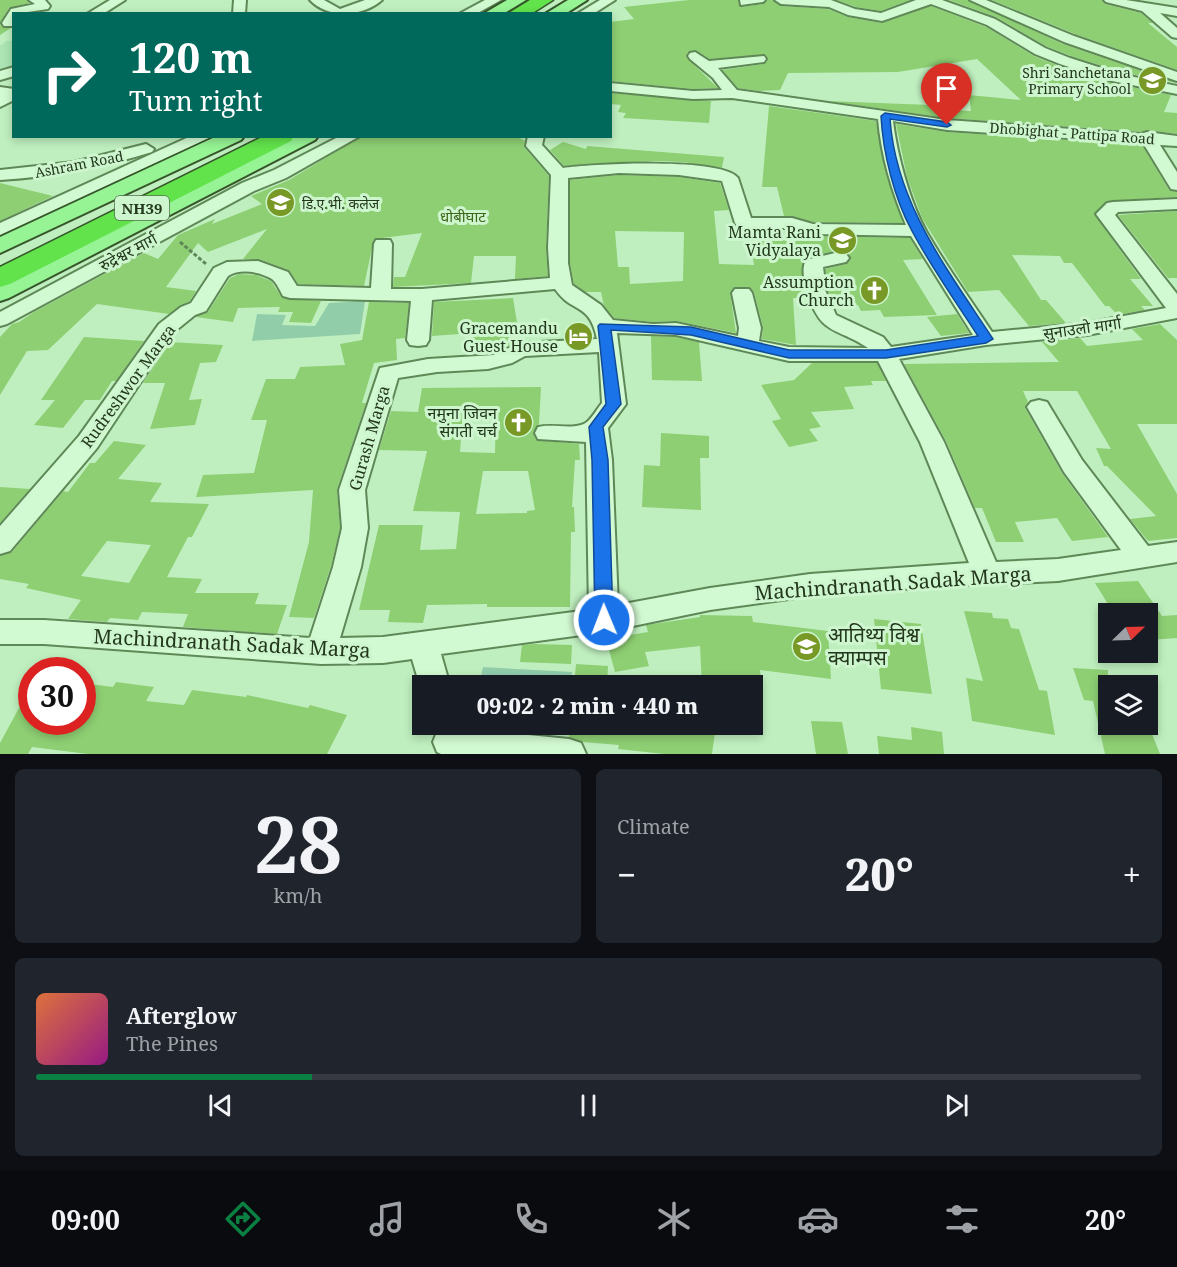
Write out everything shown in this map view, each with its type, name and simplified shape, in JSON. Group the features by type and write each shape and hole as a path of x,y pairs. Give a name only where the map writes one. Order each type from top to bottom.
{"highway":[{"path":"520,12 544,0"},
{"path":"536,12 560,0"},
{"name":"NH39","path":"0,266 260,138"},
{"name":"NH39","path":"0,278 279,138"}],"main road":[{"path":"494,12 519,0"},
{"path":"556,12 580,0"},
{"path":"0,246 230,138"},
{"path":"0,293 304,138"}],"street":[{"path":"15,12 44,6 35,0"},
{"path":"97,12 119,0"},
{"path":"316,0 337,12"},
{"path":"345,12 376,0"},
{"path":"469,12 495,0"},
{"path":"587,12 609,0"},
{"path":"745,2 759,0"},
{"path":"781,0 831,4 852,12 882,17 932,0 991,22 1040,51 1065,61 1102,74 1177,90"},
{"path":"976,0 1069,39 1177,77"},
{"path":"1110,0 1143,4 1177,12"},
{"path":"843,8 863,1"},
{"path":"1143,4 1177,34"},
{"path":"696,56 708,65 732,94"},
{"path":"708,65 759,59"},
{"name":"Dhobighat - Pattipa Road","path":"612,87 693,95 732,94 947,125 1147,137 1177,141"},
{"path":"0,91 10,92 9,96 0,103"},
{"path":"885,116 887,136 905,202 917,231 986,339"},
{"path":"1147,137 1177,186"},
{"path":"0,230 160,145 196,138"},
{"name":"रुद्रेश्वर मार्ग","path":"0,320 248,187 280,174 349,138"},
{"path":"536,138 534,146 559,174 561,283 567,292 582,300 599,314 606,336 614,404 596,427 584,434 547,433"},
{"name":"Ashram Road","path":"0,175 26,174 84,165 160,145"},
{"path":"559,174 596,168 622,167 720,174 730,178 741,221 744,223 792,223 812,229 917,231"},
{"path":"1177,204 1113,207 1105,214 1177,310"},
{"path":"383,244 384,294"},
{"path":"839,258 813,264 824,313 829,319 875,342 886,354 932,442 987,574"},
{"path":"227,268 249,265 271,271 281,276 290,292 422,295 561,283"},
{"name":"Rudreshwor Marga","path":"0,543 48,492 88,442 166,328 188,311 199,307 221,272 227,268"},
{"path":"742,293 750,328 748,346"},
{"path":"418,340 422,295"},
{"name":"सुनाउलो मार्गा","path":"606,336 676,329 789,354 886,354 986,339 1088,329 1177,310"},
{"name":"Gurash Marga","path":"321,651 347,567 356,528 352,490 388,373 414,367 486,363 512,357 520,350 606,336"},
{"path":"1039,407 1073,466 1142,558"},
{"path":"596,427 600,460 604,620"},
{"name":"Machindranath Sadak Marga","path":"6,636 44,632 321,651 382,650 604,620 710,599 810,585 1058,570 1177,552"},
{"path":"424,646 431,675"},
{"path":"447,740 569,754"}],"path":[{"path":"168,231 207,265 227,268"}],"green space":[{"path":"6,41 12,41 12,73 0,78 0,46"},
{"path":"365,301 360,334 252,341 257,314 286,315 282,325 315,326 329,303"},
{"path":"483,667 572,672 572,675 481,675"}],"building":[{"path":"0,0 27,0 29,3 9,8 0,24"},
{"path":"689,0 738,0 741,7 773,0 781,6 828,9 848,17 882,23 931,6 986,27 1034,56 1059,66 1111,83 1171,95 1164,112 1177,113 1177,134 1147,130 1141,132 947,118 827,101 930,105 932,109 971,111 969,95 1021,100 977,59 898,72 788,73 780,90 759,91 738,88 722,70 764,64 768,60 766,55 710,59 695,50 688,52 686,57 718,88 693,89 612,81 612,22 634,19 624,7"},
{"path":"837,0 910,0 881,11 856,7"},
{"path":"949,0 968,0 1063,44 1177,83 1121,72 1071,56 1046,46 996,17"},
{"path":"992,0 1102,0 1105,4 1141,13 1153,23 1148,23 1177,47 1177,70 1075,34"},
{"path":"0,24 4,28 11,28 0,35"},
{"path":"612,93 711,101 709,123 623,118 626,113 618,112 621,105 612,104"},
{"path":"769,106 876,121 886,174 903,223 813,222 784,216 777,187 762,187"},
{"path":"896,124 947,132 1142,145 1169,190 1177,192 1177,197 1107,201 1094,214 1141,279 1130,279 1153,306 1141,306 1145,310 1118,315 1109,306 1105,306 1072,263 1064,263 1060,256 1012,255 1041,300 1046,300 1066,323 1029,326 999,290 968,292 922,218 907,177"},
{"path":"359,138 520,138 525,141 524,147 549,176 546,248 548,276 515,279 516,256 474,256 471,283 393,287 394,277 405,277 422,233 374,239 364,286 298,284 289,270 259,259 243,259 267,229 208,252 198,243 166,287 196,291 190,301 169,314 97,304 48,350 27,351 0,395 0,337 12,324 144,253 158,259 178,235 215,219 212,224 262,204 251,196 289,180"},
{"path":"563,142 586,149 587,146 724,157 722,168 683,162 655,161 564,166 550,150"},
{"path":"619,175 679,177 720,183 729,210 714,211 719,264 754,265 750,237 787,238 786,230 812,236 910,238 923,259 903,260 937,315 884,317 880,310 861,311 858,305 836,306 830,294 823,287 827,283 825,269 846,264 851,259 848,253 838,250 804,259 802,278 806,288 810,290 806,293 798,293 799,298 793,298 796,345 762,339 763,327 754,292 749,287 735,287 730,292 736,333 676,321 653,322 614,318 604,306 601,292 585,292 574,284 570,263 570,180","holes":["615,231 684,232 683,281 630,284 629,267 618,267"]},
{"path":"0,183 53,196 0,221"},
{"path":"1177,211 1177,278 1168,278 1118,215"},
{"path":"239,274 256,275 271,281 282,298 321,301 311,323 289,322 293,312 278,312 280,307 238,308 233,322 196,317 208,312 230,278"},
{"path":"513,298 520,341 493,353 475,354 473,333 432,336 434,302"},
{"path":"369,302 409,303 405,338 396,339 397,360 374,363 362,403 366,403 337,489 340,528 331,566 314,618 289,617 309,542 313,490 196,497 203,475 254,473 267,420 251,420 266,379 295,379 300,367 345,365 340,344 362,340"},
{"path":"957,314 969,333 941,336 927,317"},
{"path":"1160,324 1177,340 1177,424 1137,424 1177,494 1177,538 1148,541 1130,519 1156,516 1107,466 1104,466 1096,448 1111,449 1077,391 1023,391 1028,402 1025,408 1062,473 1108,537 1072,541 1057,518 1015,522 1024,542 996,542 982,508 975,508 946,441 904,364 1059,362 1042,342 1080,338 1087,346 1143,340 1132,329"},
{"path":"651,336 676,337 699,342 702,381 652,380"},
{"path":"84,337 144,341 100,400 85,400 63,428 34,425 55,400 41,400"},
{"path":"170,342 223,345 216,362 200,363 189,400 202,399 195,425 150,429 165,383 143,383"},
{"path":"812,363 877,363 886,381 871,381 873,385 844,387 854,409 811,412 821,427 809,429 818,441 789,447 772,421 781,419 761,385 794,380"},
{"path":"541,387 539,424 533,432 536,440 579,444 580,460 575,460 572,507 574,507 575,532 571,532 570,607 487,607 487,604 427,605 423,623 388,622 390,610 359,610 379,525 423,525 420,550 456,549 460,512 413,511 427,451 379,450 391,411 418,412 422,388","holes":["463,410 496,410 495,453 460,452","483,471 528,471 535,510 527,511 527,513 476,514"]},
{"path":"661,433 709,436 709,458 700,458 701,510 642,507 644,465 660,466"},
{"path":"114,441 146,445 118,479 162,483 150,502 209,504 167,577 202,579 195,593 259,593 255,604 287,605 277,634 183,627 188,614 142,612 138,620 110,618 107,622 68,619 81,600 26,588 29,584 0,579 0,556 12,552 63,491 68,492 90,463 95,463","holes":["107,541 151,545 129,583 81,576"]},
{"path":"0,487 30,489 0,523"},
{"path":"1138,581 1153,603 1107,603 1095,583"},
{"path":"1158,610 1162,616 1177,615 1177,638 1158,639"},
{"path":"964,611 992,613 993,618 1008,619 1011,628 1019,629 1039,690 1047,691 1055,735 972,721 966,678 983,681"},
{"path":"700,615 752,616 753,622 828,631 831,679 760,670 761,675 701,675 700,646 645,652 649,666 615,672 606,639 648,632 646,625 700,617"},
{"path":"874,619 921,624 932,694 881,689"},
{"path":"522,645 572,645 571,664 520,662"},
{"path":"576,664 608,666 608,675 575,675"},
{"path":"1073,668 1108,670 1108,675 1098,675 1098,723 1093,701 1084,700"},
{"path":"116,682 154,687 146,701 184,705 192,690 246,697 247,695 308,708 310,705 347,715 327,754 88,754 32,747 28,754 0,754 0,743 18,710 18,735 96,735 96,685 113,687"},
{"path":"811,721 842,722 848,754 816,754"},
{"path":"911,727 942,732 944,754 879,754 877,736 912,740"},
{"path":"569,735 715,735 712,754 664,754 618,749 619,745 583,742 569,737"},
{"path":"1101,735 1152,735 1160,754 1105,754"}],"place":[{"name":"Shri Sanchetana Primary School","path":"1152,80"},
{"name":"डि.ए.भी. कलेज","path":"281,203"},
{"name":"Mamta Rani Vidyalaya","path":"842,241"},
{"name":"Assumption Church","path":"875,291"},
{"name":"Gracemandu Guest House","path":"579,337"},
{"name":"नमुना जिवन संगती चर्च","path":"518,422"},
{"name":"आतिथ्य विश्व क्याम्पस","path":"807,646"}],"district":[{"name":"धोबीघाट","path":"463,216"}],"route":[{"path":"604,620 600,460 596,427 614,404 604,326 691,331 789,354 886,354 986,339 917,231 905,202 887,136 885,116 947,125"}]}
